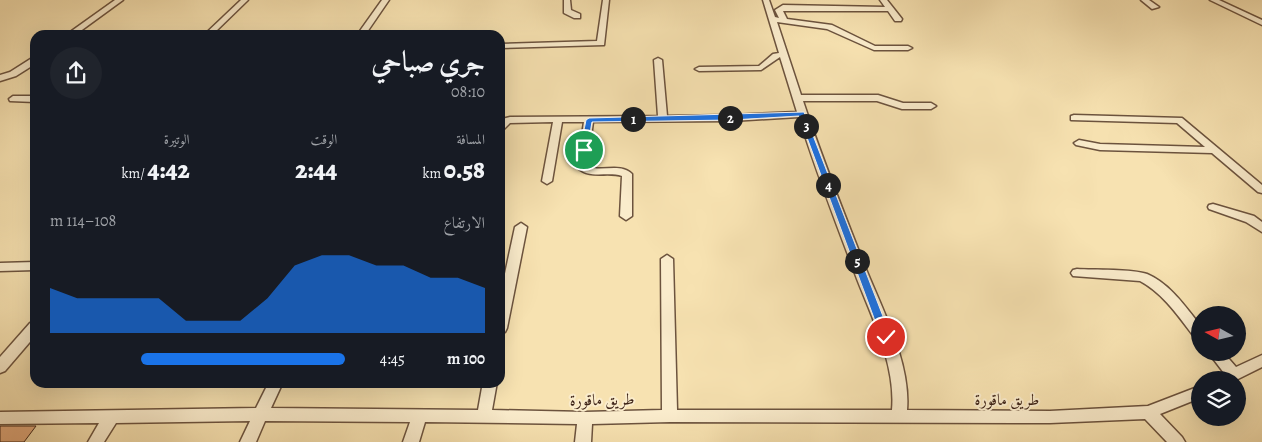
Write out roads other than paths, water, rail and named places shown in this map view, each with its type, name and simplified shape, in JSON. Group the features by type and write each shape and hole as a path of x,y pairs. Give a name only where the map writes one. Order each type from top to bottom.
{"street":[{"path":"77,30 120,0"},
{"path":"213,30 245,0"},
{"path":"365,30 386,0"},
{"path":"567,0 567,11 578,16"},
{"path":"505,46 602,43 606,0"},
{"path":"766,0 778,19 829,27 874,48 908,48"},
{"path":"882,0 898,19"},
{"path":"1144,0 1154,7"},
{"path":"1212,0 1262,24"},
{"path":"890,9 783,7 779,10 778,19 783,54 802,114 886,337 901,393 898,416"},
{"path":"699,69 760,68 776,56 783,54"},
{"path":"658,60 662,118"},
{"path":"0,78 12,74 30,63"},
{"path":"797,98 878,98 902,106 931,106"},
{"path":"14,99 30,99"},
{"path":"505,121 732,118 802,114"},
{"path":"1074,118 1179,120 1262,190"},
{"path":"546,181 558,120"},
{"path":"589,120 582,167 588,171 620,171 627,174 626,216"},
{"path":"1079,143 1100,146 1215,150"},
{"path":"1213,207 1250,219 1262,228"},
{"path":"505,304 521,227"},
{"path":"667,259 670,416"},
{"path":"0,267 30,266"},
{"path":"1077,273 1142,278 1152,281 1166,294 1191,323"},
{"path":"0,367 30,333"},
{"path":"1241,371 1262,361"},
{"path":"248,442 273,388"},
{"path":"484,416 489,388"},
{"name":"طريق ماقورة","path":"0,418 261,414 585,418 670,416 1050,417 1148,412 1191,395"},
{"path":"1148,412 1177,442"},
{"path":"96,442 112,416"},
{"path":"412,442 420,416"},
{"path":"583,442 585,418"}]}
